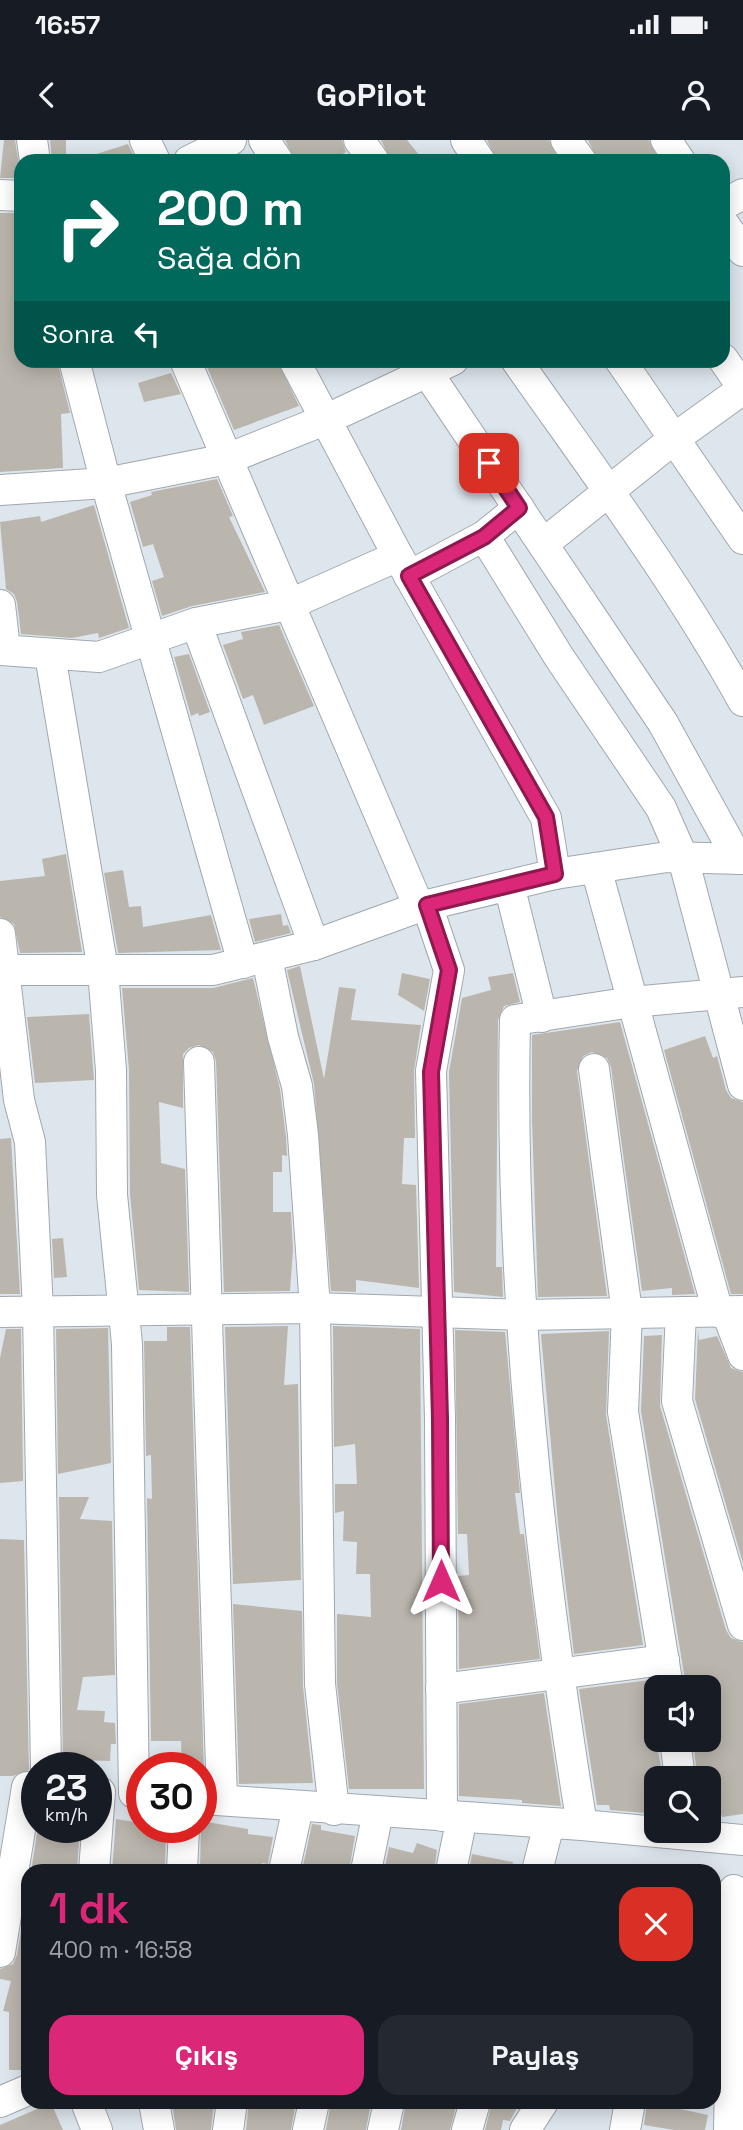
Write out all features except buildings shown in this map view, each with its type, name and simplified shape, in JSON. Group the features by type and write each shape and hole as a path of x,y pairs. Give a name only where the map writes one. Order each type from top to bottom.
{"street":[{"path":"203,154 231,140"},
{"path":"730,233 743,251"},
{"path":"76,368 151,641 297,1086 315,1308 320,1684 334,1810"},
{"path":"188,368 288,605 449,970 431,1072 440,1419 441,1689 452,1817 451,1864"},
{"path":"298,368 404,566 546,817 555,874"},
{"path":"0,490 106,483 227,459 327,419 428,368"},
{"path":"436,368 519,508 663,723 741,859"},
{"path":"522,368 723,664 743,701"},
{"path":"626,368 743,538"},
{"path":"543,544 675,438 743,388 729,368"},
{"path":"0,605 3,649 99,657 151,641 196,623 288,605 404,566 484,537 519,508"},
{"path":"484,537 559,657 661,808 683,858 731,993 743,1085"},
{"path":"196,623 314,945"},
{"path":"50,655 103,970 111,1070 112,1195 125,1311 137,1752"},
{"path":"2,970 213,970 314,945 423,906 555,874 683,858 741,859"},
{"path":"596,868 632,1002 743,1355"},
{"path":"509,885 542,1017"},
{"path":"0,934 2,970 19,1100 30,1142 38,1311 28,1752"},
{"path":"582,1825 530,1447 514,1099 516,1020 632,1002 731,993"},
{"path":"199,1062 209,1310 211,1752"},
{"path":"441,1689 559,1672 666,1673 623,1412 627,1312 594,1069"},
{"path":"0,1312 315,1308 523,1315 729,1312"},
{"path":"681,1312 677,1401 743,1625"},
{"path":"217,1800 644,1830"},
{"path":"286,1864 298,1807"},
{"path":"367,1864 378,1812"},
{"path":"0,1952 21,1820"},
{"path":"539,1864 549,1824"},
{"path":"721,1837 743,1840"},
{"path":"94,1864 95,1843"},
{"path":"182,1864 183,1843"},
{"path":"729,2130 730,1891"},
{"path":"0,2102 21,2093"},
{"path":"89,2109 97,2130"},
{"path":"155,2109 159,2130"},
{"path":"228,2130 231,2109"},
{"path":"308,2130 312,2109"},
{"path":"383,2130 388,2109"},
{"path":"467,2130 473,2109"},
{"path":"525,2130 538,2109"},
{"path":"625,2130 629,2109"}],"route":[{"path":"441,1581 440,1419 431,1072 449,970 427,905 555,874 546,817 409,576 484,537 519,508 489,463"}]}
